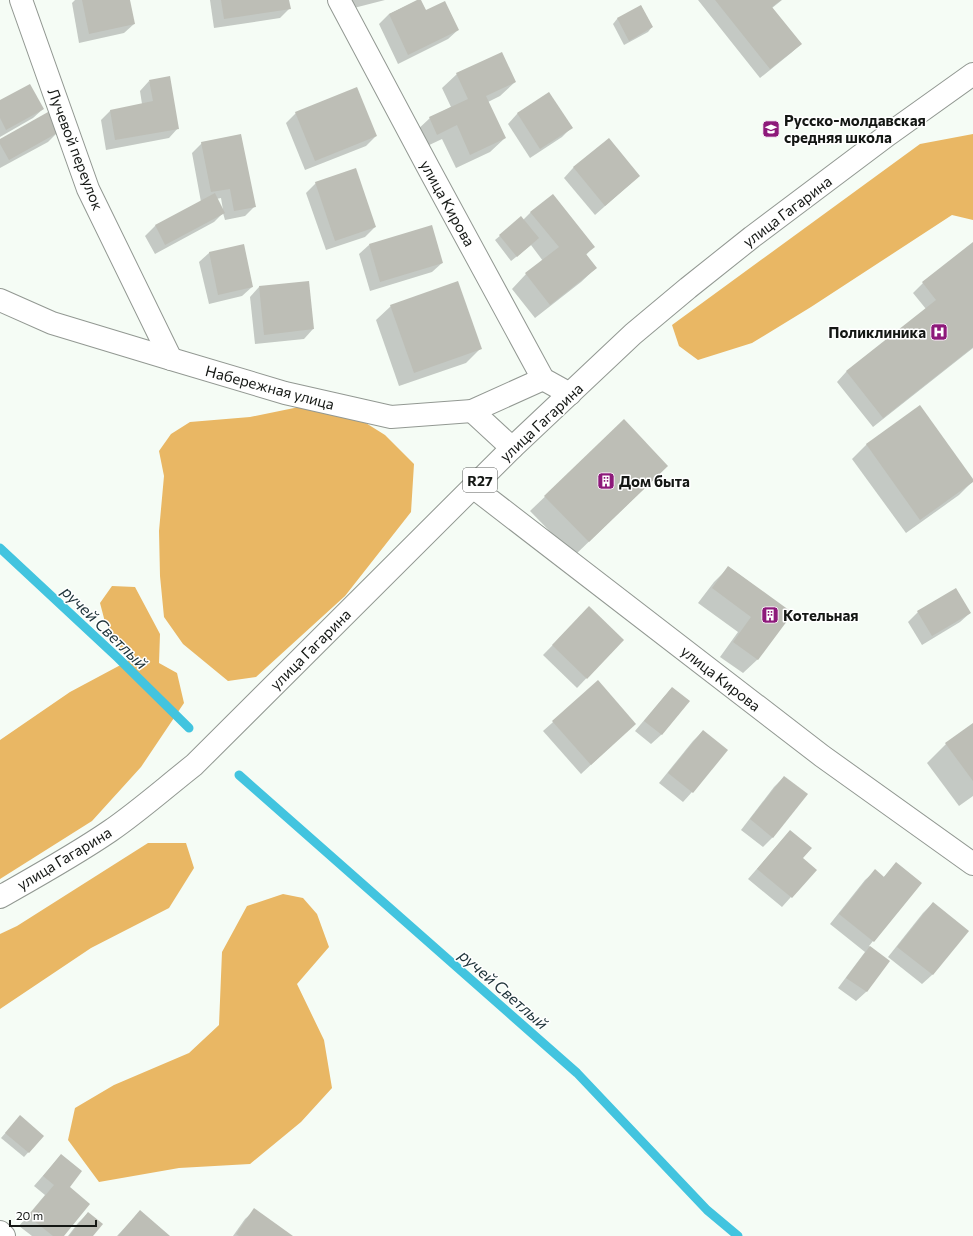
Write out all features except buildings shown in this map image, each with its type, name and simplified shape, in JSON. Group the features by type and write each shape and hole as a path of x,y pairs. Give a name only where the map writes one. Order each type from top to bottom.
{"street":[{"name":"Лучевой переулок","path":"21,0 88,189 171,359"},
{"name":"улица Кирова","path":"339,0 429,169 544,379"},
{"name":"улица Гагарина","path":"0,897 66,859 110,831 147,804 194,765 473,486 633,334 717,265 889,134 973,74"},
{"name":"Набережная улица","path":"0,300 52,323 171,359 285,393 391,417 472,411 544,379"},
{"path":"544,379 570,394"},
{"path":"472,411 512,448"},
{"name":"улица Кирова","path":"473,486 822,756 973,864"},
{"path":"0,1232 4,1236"}],"shaded area":[{"path":"973,134 973,220 952,215 811,307 752,343 698,360 679,346 672,325 920,144"},
{"path":"299,407 353,415 385,435 414,464 411,512 345,596 256,677 228,681 183,644 164,617 160,576 159,531 164,476 159,451 171,434 190,422 250,417"},
{"path":"112,586 135,587 160,634 159,663 177,673 184,703 141,767 92,821 0,879 0,740 70,692 128,661 105,622 100,603"},
{"path":"148,843 186,843 194,868 169,908 91,948 0,1009 0,934 17,926"},
{"path":"283,894 303,898 317,914 329,947 297,984 324,1040 332,1088 301,1122 250,1164 179,1168 99,1182 68,1140 75,1108 114,1085 189,1053 219,1025 222,952 247,906"}],"waterway":[{"name":"ручей Светлый","path":"0,548 118,658 189,728"},
{"name":"ручей Светлый","path":"239,775 577,1073 707,1210 738,1236"}],"place":[{"name":"Русско-молдавская средняя школа","path":"771,129"},
{"name":"Поликлиника","path":"939,332"},
{"name":"Дом быта","path":"606,481"},
{"name":"Котельная","path":"770,615"}]}
